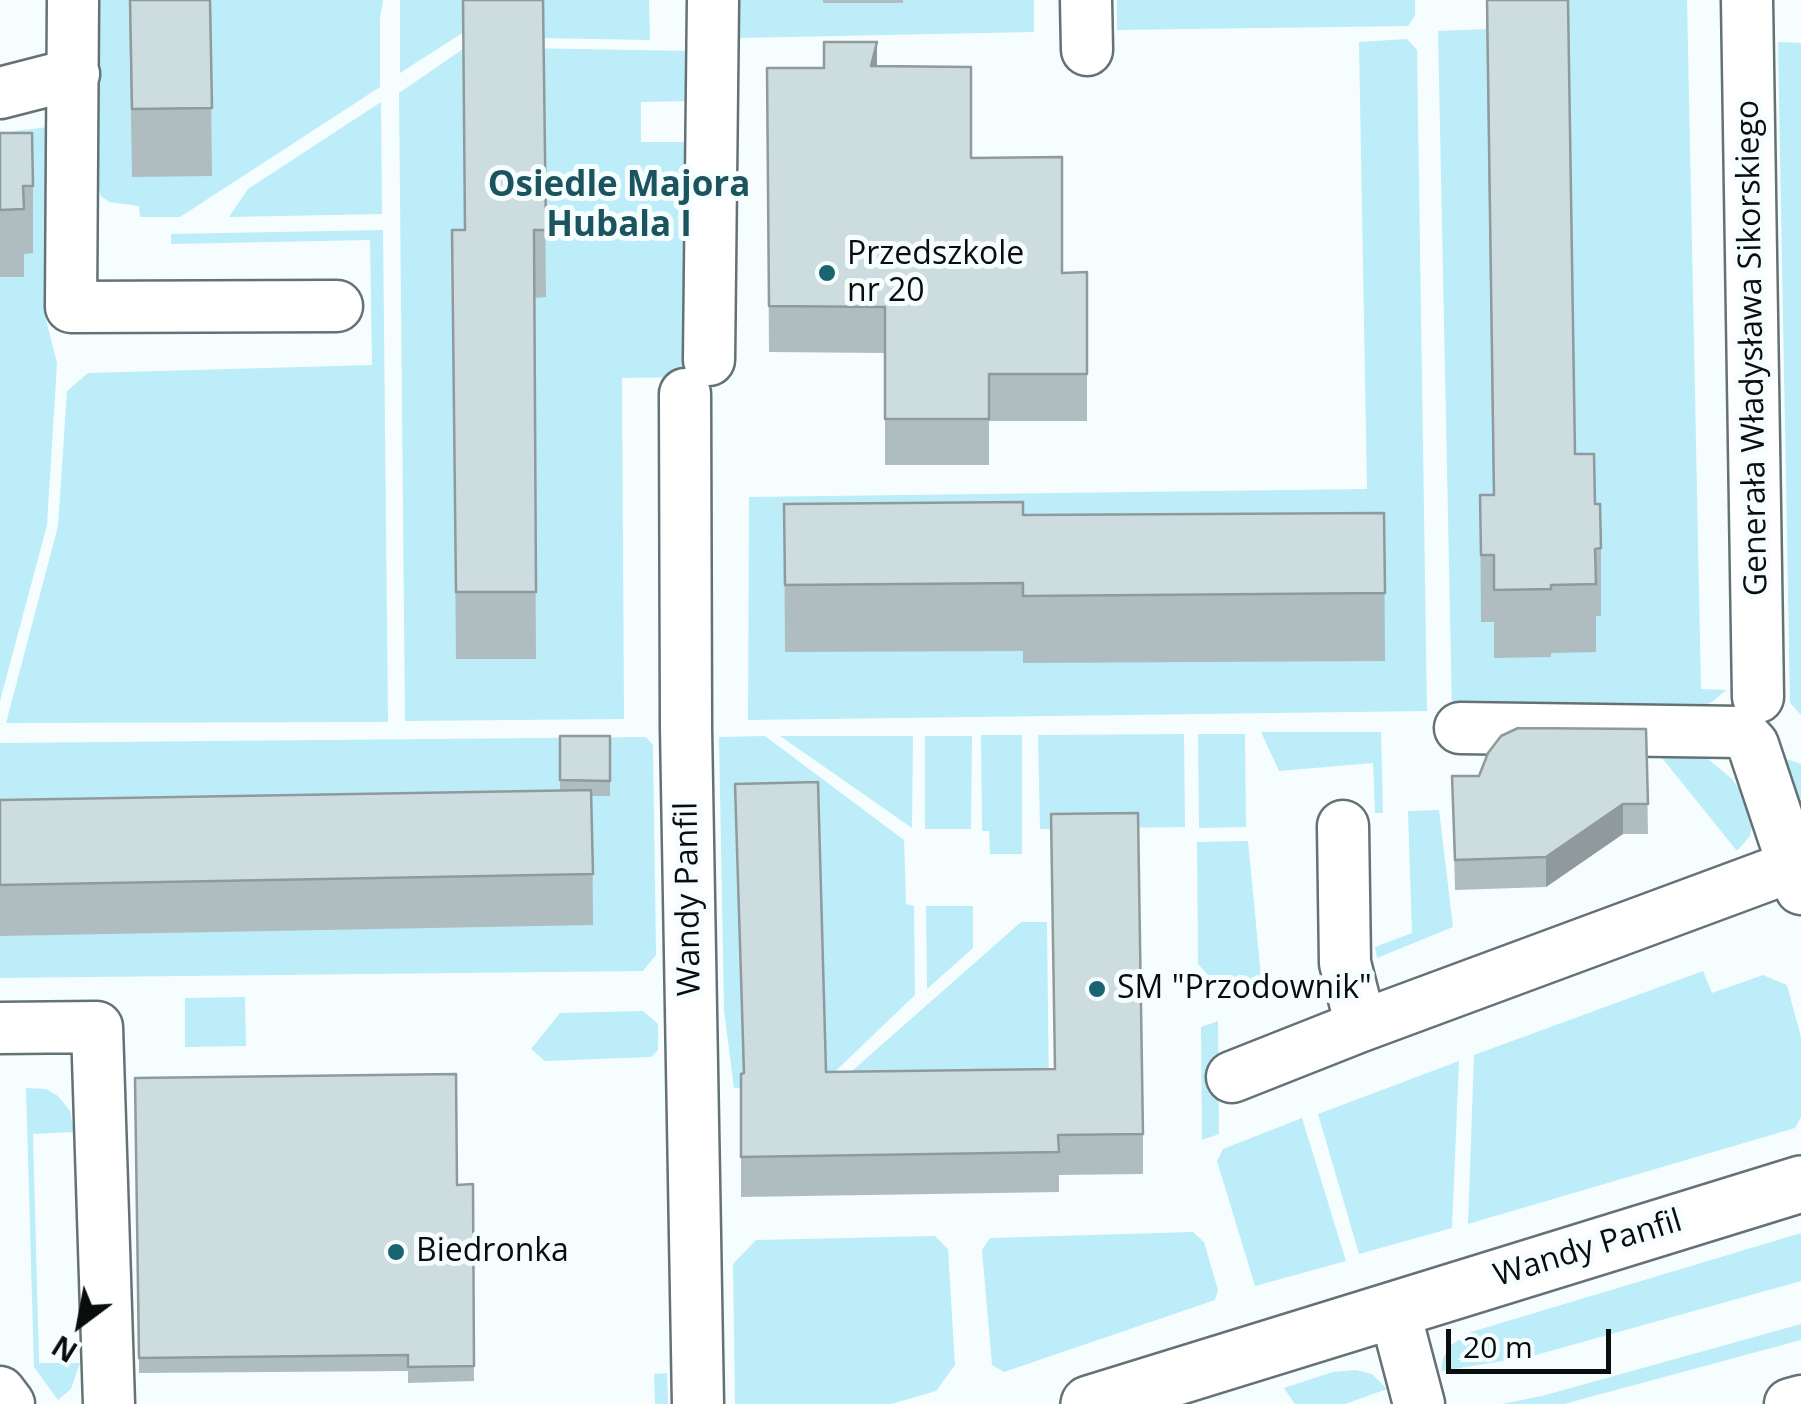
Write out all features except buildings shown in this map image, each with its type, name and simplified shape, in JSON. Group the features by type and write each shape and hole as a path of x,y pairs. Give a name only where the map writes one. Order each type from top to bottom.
{"street":[{"path":"73,0 71,307 337,306"},
{"name":"Wandy Panfil","path":"698,1404 686,747 712,0"},
{"path":"1086,0 1087,50"},
{"name":"Generała Władysława Sikorskiego","path":"1747,0 1758,697"},
{"path":"0,93 74,74"},
{"path":"1232,1077 1360,1026 1797,878 1753,746 1741,732 1460,728"},
{"path":"1343,826 1344,963 1360,1026"},
{"path":"0,1028 97,1027 108,1404"},
{"name":"Wandy Panfil","path":"1089,1404 1801,1184"},
{"path":"1394,1309 1419,1404"},
{"path":"0,1392 9,1404"},
{"path":"1790,1404 1801,1401"}],"shaded area":[{"path":"93,0 383,0 380,87 180,217 140,217 139,206 109,202 101,196 95,178"},
{"path":"400,0 514,0 400,73"},
{"path":"539,0 649,0 650,40 483,37"},
{"path":"738,0 1034,0 1034,32 739,38"},
{"path":"1117,0 1415,0 1415,16 1408,26 1117,30"},
{"path":"1487,0 1687,0 1701,689 1726,690 1698,708 1452,711 1438,31 1487,29"},
{"path":"1407,39 1417,50 1427,711 748,720 749,497 1367,489 1359,42"},
{"path":"1778,42 1801,43 1801,715 1790,703"},
{"path":"466,47 691,51 692,101 641,102 641,142 692,142 693,377 622,378 624,719 405,721 399,93"},
{"path":"381,102 382,214 229,217 248,189"},
{"path":"48,127 45,316 57,363 47,525 0,701 0,133"},
{"path":"383,230 388,722 6,723 58,526 67,391 88,373 372,365 370,240 171,244 171,234"},
{"path":"1261,732 1381,732 1383,813 1375,813 1373,763 1279,771"},
{"path":"1184,734 1185,827 1040,829 1038,735"},
{"path":"1198,734 1245,734 1246,827 1199,828"},
{"path":"981,735 1022,735 1022,854 990,854 989,831 982,831"},
{"path":"765,736 904,840 906,904 914,906 915,995 821,1085 734,1088 724,1010 719,737"},
{"path":"780,736 913,736 912,828"},
{"path":"925,736 972,736 971,829 925,829"},
{"path":"646,737 653,745 656,955 643,971 0,978 0,743"},
{"path":"1654,748 1679,748 1707,758 1732,779 1748,801 1753,820 1750,836 1737,851"},
{"path":"1783,758 1801,764 1801,815"},
{"path":"1439,810 1453,927 1377,958 1375,947 1412,933 1408,811"},
{"path":"1248,841 1262,987 1229,998 1198,964 1197,842"},
{"path":"926,906 973,906 973,948 927,989"},
{"path":"1021,922 1047,922 1049,1107 810,1108"},
{"path":"1703,971 1712,993 1763,975 1787,985 1801,1037 1801,1117 1795,1128 1468,1224 1474,1055"},
{"path":"245,997 246,1046 185,1047 185,998"},
{"path":"643,1011 658,1024 658,1050 651,1057 545,1061 531,1049 560,1013"},
{"path":"1218,1021 1219,1134 1202,1140 1201,1027"},
{"path":"1459,1061 1452,1228 1359,1254 1318,1114"},
{"path":"26,1088 46,1089 58,1096 70,1111 74,1132 33,1134 39,1363 80,1363 71,1389 58,1400 34,1367"},
{"path":"1302,1118 1346,1261 1255,1286 1217,1161 1223,1149"},
{"path":"1193,1232 1204,1242 1218,1290 1215,1300 1004,1372 992,1365 982,1250 990,1238"},
{"path":"1801,1233 1801,1281 1529,1357 1441,1371 1451,1345 1471,1332"},
{"path":"935,1236 948,1249 955,1365 936,1391 891,1404 735,1404 733,1264 756,1240"},
{"path":"1801,1324 1801,1340 1564,1404 1501,1404 1542,1396"},
{"path":"1356,1370 1372,1374 1387,1389 1345,1404 1295,1404 1284,1388 1333,1372"},
{"path":"667,1373 668,1404 655,1404 654,1374"}],"place":[{"name":"Przedszkole nr 20","path":"827,273"},
{"name":"SM \"Przodownik\"","path":"1097,989"},
{"name":"Biedronka","path":"396,1252"}],"district":[{"name":"Osiedle Majora Hubala I","path":"619,206"}]}
